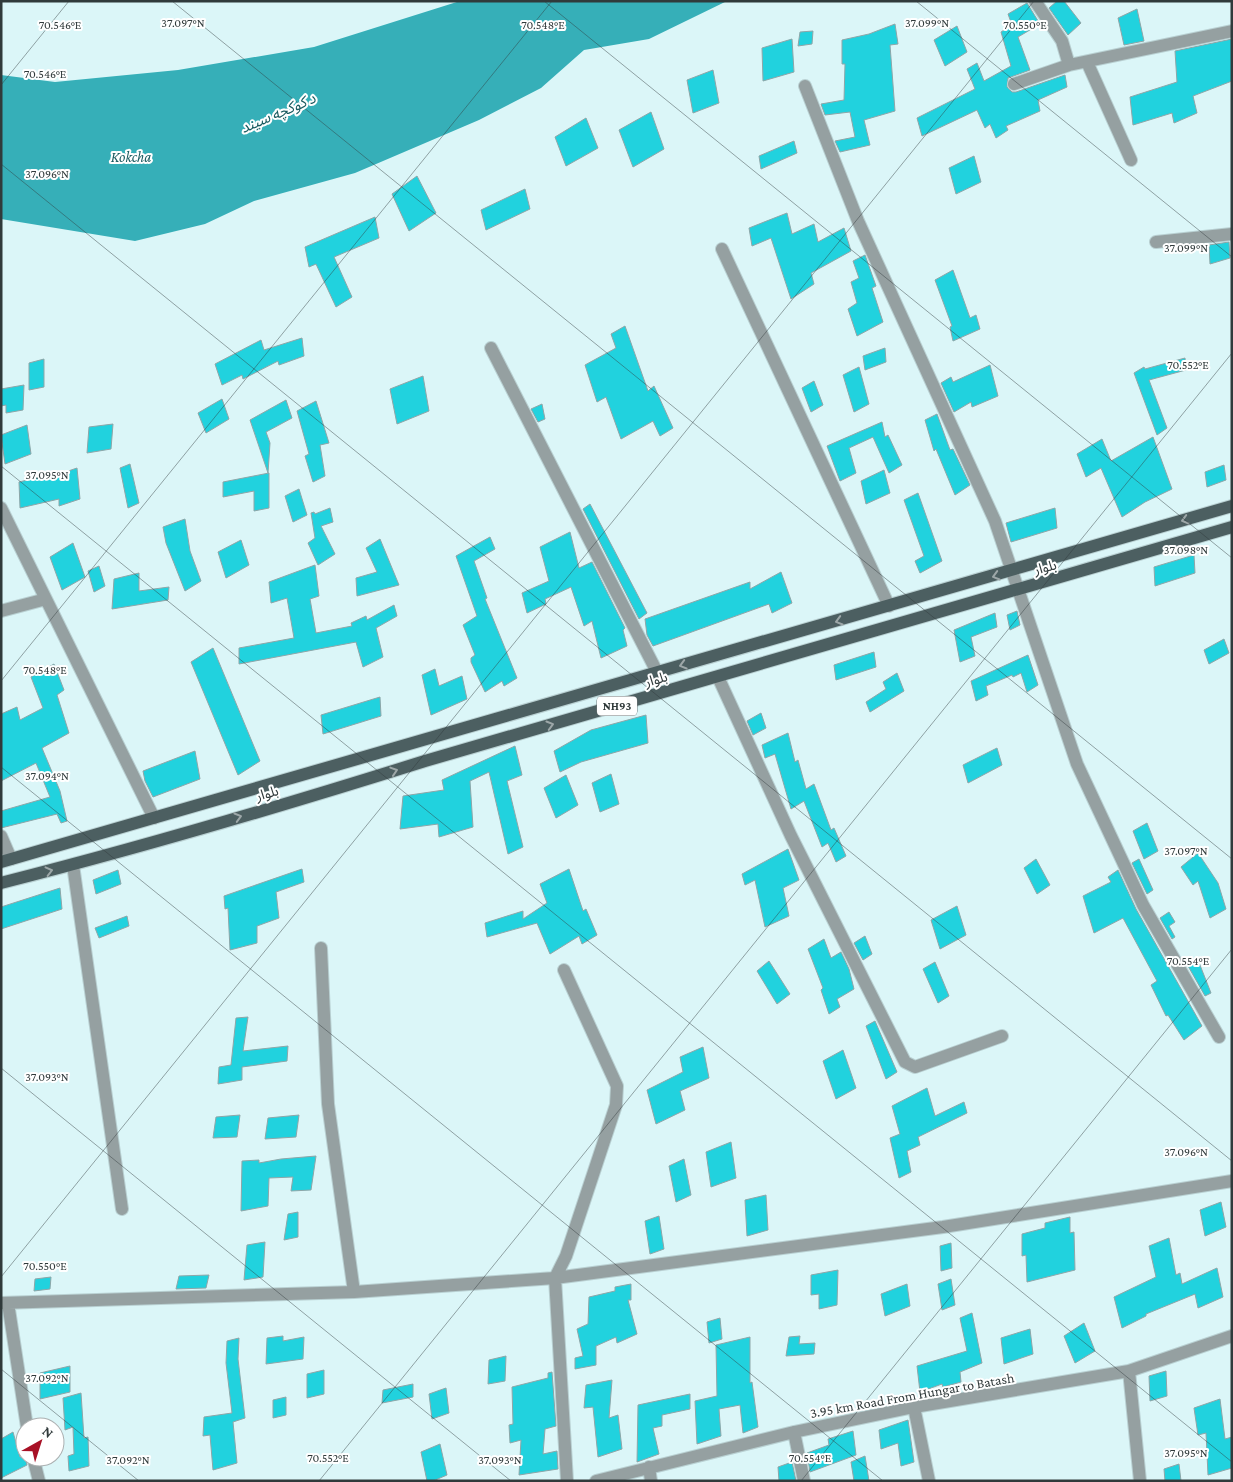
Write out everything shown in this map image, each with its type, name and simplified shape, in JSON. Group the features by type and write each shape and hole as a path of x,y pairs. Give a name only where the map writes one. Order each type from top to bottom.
{"main road":[{"name":"بلوار","path":"6,860 1014,571 1232,506"},
{"name":"بلوار","path":"1,883 73,865 1232,527"},
{"path":"199,804 207,826"}],"street":[{"path":"1034,1 1062,41 1069,65"},
{"path":"1014,84 1069,65 1232,31"},
{"path":"1088,62 1131,160"},
{"path":"805,86 858,221 995,521 1014,571 1018,590 1077,764 1143,905 1219,1037"},
{"path":"1156,242 1232,234"},
{"path":"722,249 889,606"},
{"path":"491,348 657,672"},
{"path":"1,508 154,818"},
{"path":"1,611 46,599"},
{"path":"718,677 791,836 905,1062 915,1067 1002,1036"},
{"path":"1,836 6,860"},
{"path":"73,865 122,1209"},
{"path":"321,948 328,1104 354,1292"},
{"path":"564,970 617,1086 616,1105 566,1256 555,1278 567,1481"},
{"path":"25,1417 5,1303 354,1292 555,1278 943,1227 1232,1181"},
{"name":"3.95 km Road From Hungar to Batash","path":"596,1481 794,1432 914,1407 1129,1371 1232,1336"},
{"path":"1129,1371 1140,1481"},
{"path":"914,1407 929,1481"},
{"path":"794,1432 804,1481"},
{"path":"36,1467 39,1481"},
{"path":"649,1467 651,1481"}],"water":[{"name":"Kokcha","path":"460,1 727,1 649,39 584,50 541,88 479,120 355,173 254,201 205,224 135,241 1,219 1,75 55,82 178,70 314,47"}],"building":[{"path":"1057,1 1064,1 1081,23 1068,35 1049,8"},
{"path":"1027,3 1040,24 1018,37 1030,70 1008,78 1007,87 1012,92 1016,92 1065,75 1067,87 1038,100 1040,111 1006,126 1008,130 996,138 990,124 985,128 977,110 922,136 917,118 975,89 967,69 977,63 984,81 1011,66 1001,32 1012,25 1008,14"},
{"path":"1137,9 1144,41 1124,45 1118,18"},
{"path":"895,24 898,44 890,45 895,111 864,120 870,145 840,152 835,141 855,137 850,112 825,115 821,104 844,100 845,64 842,64 842,40 869,34"},
{"path":"957,26 967,52 945,66 934,40"},
{"path":"813,31 812,44 798,46 800,32"},
{"path":"792,39 794,72 763,81 762,48"},
{"path":"1232,39 1232,81 1193,96 1197,113 1174,123 1172,113 1133,125 1130,97 1177,82 1175,51"},
{"path":"713,70 719,103 693,113 687,80"},
{"path":"651,112 664,149 633,167 619,130"},
{"path":"586,118 598,148 566,166 555,137"},
{"path":"794,141 797,153 761,169 759,156"},
{"path":"974,156 981,182 956,194 949,168"},
{"path":"417,176 436,213 409,231 392,194"},
{"path":"525,189 530,209 486,230 481,210"},
{"path":"787,213 792,234 814,224 818,242 844,228 851,251 811,273 814,284 791,299 771,238 752,246 749,228"},
{"path":"375,217 379,238 334,257 352,297 336,307 316,264 309,267 305,247"},
{"path":"1229,242 1230,258 1210,264 1209,245"},
{"path":"865,255 876,286 872,288 883,322 857,336 848,309 857,303 851,282 859,278 853,261"},
{"path":"953,270 970,318 976,315 980,329 953,341 950,327 952,326 935,280"},
{"path":"625,326 648,391 654,386 673,428 660,436 653,421 621,439 606,397 597,402 585,365 616,348 611,334"},
{"path":"302,338 304,356 279,365 278,361 243,379 242,375 222,385 215,364 261,340 264,350"},
{"path":"885,348 886,362 865,370 863,356"},
{"path":"1185,358 1186,370 1149,380 1167,428 1157,435 1134,373 1144,367 1145,369"},
{"path":"44,359 44,387 29,390 29,363"},
{"path":"990,365 998,396 972,407 971,402 954,412 941,383 951,377 953,382"},
{"path":"859,367 869,404 854,412 843,375"},
{"path":"423,376 429,411 397,424 390,389"},
{"path":"814,381 823,405 811,412 802,388"},
{"path":"24,385 23,410 6,413 6,405 1,406 1,389"},
{"path":"222,399 229,419 206,433 198,413"},
{"path":"286,400 292,418 266,432 270,443 268,473 250,420"},
{"path":"316,401 329,443 320,445 325,476 313,482 305,456 309,454 297,411"},
{"path":"542,404 545,419 538,422 531,409"},
{"path":"937,414 950,450 953,449 970,485 955,495 936,449 934,451 925,420"},
{"path":"882,422 885,437 888,435 902,465 889,473 873,437 849,448 856,473 840,481 827,446"},
{"path":"113,424 111,449 87,453 89,427"},
{"path":"27,425 31,454 5,464 1,435"},
{"path":"1153,437 1172,489 1145,502 1122,517 1101,468 1086,477 1077,454 1102,439 1111,461"},
{"path":"130,464 139,503 128,508 120,468"},
{"path":"1224,465 1226,480 1207,487 1205,472"},
{"path":"77,468 80,499 59,506 59,499 20,508 19,482 48,475 48,478"},
{"path":"884,470 890,493 866,504 861,481"},
{"path":"269,473 269,508 254,511 254,491 223,497 223,482"},
{"path":"299,489 307,515 293,522 285,496"},
{"path":"918,493 942,561 920,573 915,561 924,556 904,500"},
{"path":"590,504 647,613 639,619 583,509"},
{"path":"330,508 333,522 321,526 335,554 318,565 308,543 315,538 311,513 314,512 315,514"},
{"path":"1055,508 1057,528 1011,542 1006,523"},
{"path":"185,519 190,551 201,581 185,591 166,543 163,527"},
{"path":"570,532 579,568 592,562 625,628 623,630 627,646 601,658 592,621 584,626 571,587 545,599 546,604 527,613 522,593 549,581 540,547"},
{"path":"490,537 495,549 474,561 487,598 485,599 517,678 504,686 502,681 485,692 471,662 471,658 475,655 463,625 477,616 456,556"},
{"path":"380,539 399,585 357,596 356,578 377,572 366,548"},
{"path":"241,540 249,565 226,578 218,552"},
{"path":"73,543 85,577 62,590 50,557"},
{"path":"1194,555 1195,573 1155,586 1154,567"},
{"path":"315,565 319,596 310,599 316,633 352,626 351,623 366,616 367,620 394,605 397,616 376,628 383,657 363,667 356,642 239,664 239,648 294,638 287,598 271,603 269,582"},
{"path":"99,566 105,586 94,592 88,571"},
{"path":"781,572 792,603 772,613 769,604 653,646 647,635 645,619 750,582 750,589"},
{"path":"139,573 139,591 169,587 168,600 112,609 114,579"},
{"path":"1017,611 1020,625 1010,630 1007,615"},
{"path":"995,613 997,627 971,637 975,656 960,662 954,630"},
{"path":"1224,639 1229,653 1209,664 1204,650"},
{"path":"213,648 260,761 238,775 191,662"},
{"path":"874,652 876,667 836,680 834,665"},
{"path":"1028,655 1038,685 1027,692 1021,673 1013,677 1012,675 986,686 988,695 976,701 971,681"},
{"path":"54,664 64,690 57,695 69,733 42,748 60,791 67,821 61,823 57,814 1,828 1,811 50,797 36,763 1,781 1,714 17,707 20,720 43,708 31,677"},
{"path":"435,669 439,686 462,676 467,699 431,715 422,675"},
{"path":"897,673 904,691 870,712 866,702 886,689 883,682"},
{"path":"380,697 381,716 323,734 321,715"},
{"path":"761,713 766,728 753,735 747,721"},
{"path":"646,715 648,743 581,762 560,772 554,751 591,730"},
{"path":"788,733 795,762 798,760 806,789 814,784 831,830 834,828 846,856 836,862 828,843 822,847 804,801 791,809 775,754 765,758 762,745"},
{"path":"515,746 522,775 507,781 523,847 508,854 489,772 470,781 473,827 439,837 438,824 400,829 403,796 444,790 442,780"},
{"path":"997,748 1002,765 968,783 963,765"},
{"path":"195,751 200,779 153,797 145,781 143,771"},
{"path":"611,774 619,804 600,812 592,783"},
{"path":"566,775 578,805 556,818 544,788"},
{"path":"1147,823 1158,851 1144,859 1133,831"},
{"path":"788,849 799,880 783,888 789,916 765,927 755,880 745,885 742,874"},
{"path":"1198,853 1218,883 1226,909 1210,918 1198,881 1193,885 1181,867"},
{"path":"1036,859 1050,885 1037,894 1024,868"},
{"path":"1139,859 1153,890 1147,894 1132,863"},
{"path":"302,869 304,882 276,892 279,918 257,926 257,943 230,950 228,908 225,909 224,896"},
{"path":"569,869 583,911 586,909 597,935 582,944 579,936 550,954 537,923 487,937 485,923 523,911 523,919 547,903 540,884"},
{"path":"118,870 121,884 96,894 93,880"},
{"path":"1118,870 1136,909 1202,1026 1184,1040 1168,1015 1166,1016 1151,985 1157,981 1123,918 1094,933 1083,896 1111,882 1108,877"},
{"path":"60,888 62,909 1,929 1,907"},
{"path":"957,906 966,935 940,949 931,920"},
{"path":"1169,912 1175,922 1169,926 1175,937 1172,939 1160,918"},
{"path":"127,916 129,926 99,938 95,928"},
{"path":"865,936 872,954 863,960 854,943"},
{"path":"824,939 831,958 841,952 849,969 854,989 837,999 840,1007 829,1014 821,990 823,988 808,949"},
{"path":"1198,960 1211,993 1205,996 1188,966"},
{"path":"769,961 790,994 777,1004 757,971"},
{"path":"935,962 949,996 938,1003 923,969"},
{"path":"248,1017 243,1051 288,1046 287,1061 242,1067 242,1080 218,1084 219,1067 231,1065 236,1018"},
{"path":"875,1021 897,1072 886,1079 866,1026"},
{"path":"703,1047 709,1078 680,1091 685,1110 656,1124 647,1090 683,1072 680,1057"},
{"path":"843,1050 856,1088 836,1099 823,1061"},
{"path":"927,1088 935,1116 964,1102 967,1113 918,1137 920,1145 907,1151 911,1172 899,1178 890,1138 900,1134 892,1106"},
{"path":"240,1115 237,1137 213,1138 216,1117"},
{"path":"299,1115 296,1137 265,1139 268,1118"},
{"path":"731,1142 736,1178 711,1187 706,1152"},
{"path":"316,1156 311,1190 291,1191 293,1177 269,1178 268,1206 241,1211 242,1161 259,1160 259,1163"},
{"path":"684,1159 691,1195 676,1202 669,1166"},
{"path":"766,1195 768,1230 747,1236 745,1200"},
{"path":"1221,1202 1226,1227 1205,1236 1200,1210"},
{"path":"298,1212 298,1237 284,1240 288,1214"},
{"path":"659,1216 664,1249 650,1254 645,1221"},
{"path":"1070,1217 1070,1233 1074,1232 1075,1270 1027,1282 1026,1255 1022,1256 1022,1234 1045,1228 1045,1223"},
{"path":"1169,1238 1176,1275 1180,1273 1182,1284 1217,1268 1223,1297 1198,1308 1195,1294 1146,1314 1146,1316 1122,1328 1114,1297 1156,1277 1149,1246"},
{"path":"265,1242 263,1277 244,1280 247,1245"},
{"path":"951,1243 952,1268 941,1271 940,1246"},
{"path":"838,1270 837,1305 819,1309 819,1294 811,1295 811,1275"},
{"path":"209,1275 206,1288 176,1289 179,1276"},
{"path":"51,1277 50,1289 34,1291 35,1279"},
{"path":"951,1279 955,1305 942,1310 938,1284"},
{"path":"631,1284 631,1300 628,1300 637,1334 617,1343 616,1337 596,1346 596,1365 575,1369 575,1358 583,1356 577,1329 588,1324 589,1297 615,1291 615,1287"},
{"path":"907,1284 910,1306 885,1316 881,1294"},
{"path":"972,1313 982,1363 960,1372 961,1382 943,1387 942,1384 920,1392 917,1366 967,1351 960,1318"},
{"path":"720,1318 722,1339 709,1343 707,1322"},
{"path":"1084,1323 1095,1351 1075,1363 1064,1336"},
{"path":"1030,1329 1033,1354 1004,1364 1001,1338"},
{"path":"283,1336 283,1341 304,1337 303,1359 266,1364 267,1338"},
{"path":"800,1336 799,1344 815,1343 814,1354 786,1356 789,1337"},
{"path":"750,1337 750,1383 752,1382 758,1427 743,1433 740,1405 719,1409 721,1436 697,1444 695,1401 717,1396 716,1345"},
{"path":"239,1338 238,1359 245,1418 233,1422 237,1463 213,1470 210,1435 203,1436 204,1417 232,1413 226,1363 227,1341"},
{"path":"506,1356 505,1381 488,1384 489,1360"},
{"path":"70,1366 70,1392 40,1399 40,1373"},
{"path":"324,1370 324,1394 307,1398 307,1374"},
{"path":"1166,1371 1167,1396 1150,1401 1149,1376"},
{"path":"552,1372 556,1426 545,1429 543,1454 557,1451 558,1469 519,1475 521,1440 510,1443 509,1425 513,1424 512,1387 548,1378 548,1373"},
{"path":"612,1380 609,1418 618,1415 622,1449 598,1457 593,1407 584,1408 586,1385"},
{"path":"413,1384 413,1397 382,1403 383,1390"},
{"path":"446,1388 449,1413 432,1419 429,1394"},
{"path":"81,1393 84,1438 88,1437 89,1466 69,1471 68,1456 74,1454 73,1427 65,1430 63,1398"},
{"path":"690,1394 690,1409 662,1415 662,1426 653,1428 659,1454 637,1462 638,1405"},
{"path":"286,1397 286,1415 273,1418 273,1400"},
{"path":"1220,1399 1225,1439 1232,1437 1232,1468 1208,1475 1206,1433 1198,1435 1194,1408"},
{"path":"908,1420 914,1462 901,1466 898,1443 881,1449 879,1430"},
{"path":"853,1431 856,1455 810,1472 807,1453 829,1445 828,1439"},
{"path":"13,1432 15,1439 15,1467 23,1467 1,1478 1,1439"},
{"path":"440,1444 447,1475 433,1481 427,1481 421,1452"},
{"path":"865,1456 869,1481 854,1481 851,1462"},
{"path":"792,1462 796,1481 779,1481 778,1467"},
{"path":"1179,1464 1181,1481 1165,1481 1164,1469"}],"water label":[{"name":"د کوکچه سیند","path":"278,113"}]}
